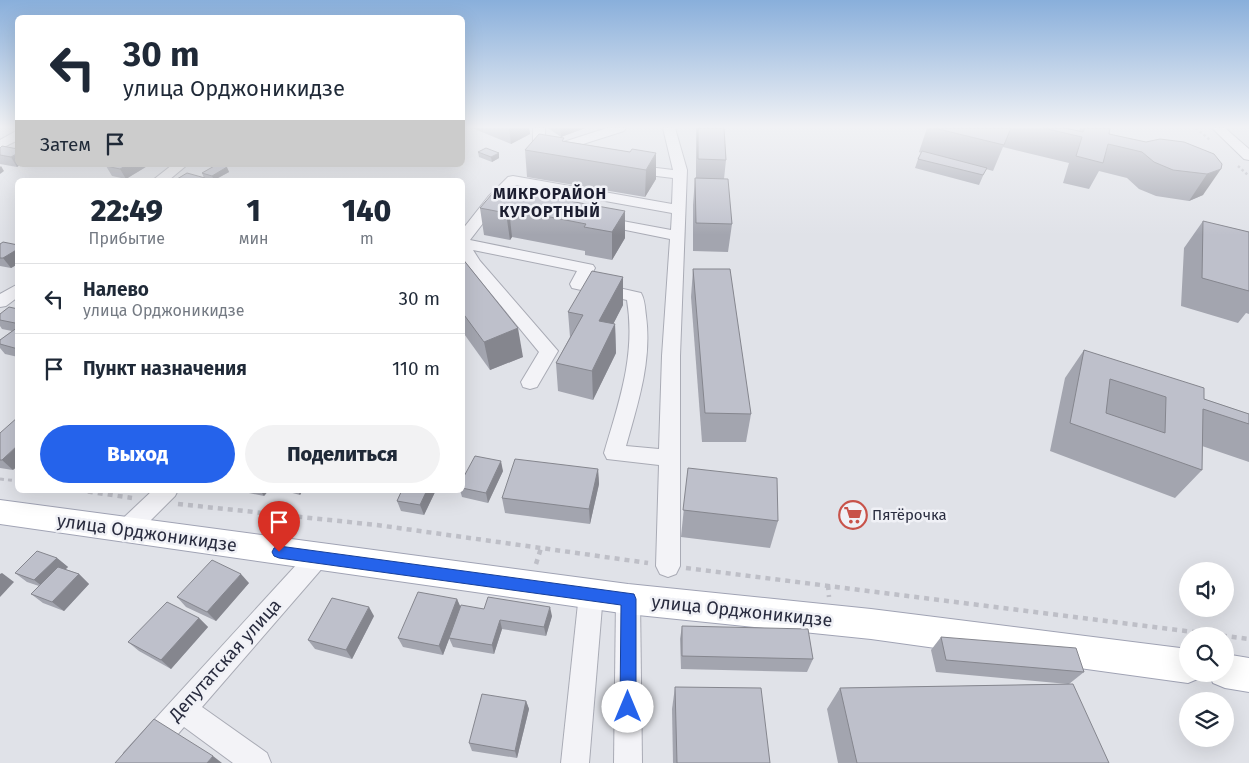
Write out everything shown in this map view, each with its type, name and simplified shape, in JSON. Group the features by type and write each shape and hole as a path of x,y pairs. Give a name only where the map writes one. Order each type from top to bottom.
{"main road":[{"name":"улица Орджоникидзе","path":"0,512 317,558 628,599 871,624 1179,665"},
{"path":"1234,672 1249,675"}],"street":[{"path":"465,239 493,200 529,164"},
{"path":"668,566 671,356 680,175 677,164"},
{"path":"618,166 680,175"},
{"path":"163,178 177,167"},
{"path":"513,180 679,210"},
{"path":"493,200 513,204"},
{"path":"591,219 678,236"},
{"path":"465,244 587,268 578,284 635,297 638,313 639,348 632,386 614,453 669,458"},
{"path":"465,248 474,264 549,351 530,382"},
{"path":"0,302 15,291"},
{"path":"126,530 164,493"},
{"name":"Депутатская улица","path":"134,763 317,558"},
{"path":"575,763 591,594"},
{"path":"628,599 628,763"},
{"path":"182,709 257,763"}],"path":[{"path":"0,479 15,481"}],"building":[{"path":"607,164 650,164 646,170"},
{"path":"937,164 970,164 987,168 983,175"},
{"path":"1158,164 1222,164 1221,169 1207,174 1173,170"},
{"path":"212,167 227,167 212,176 202,173"},
{"path":"187,173 205,178 179,178"},
{"path":"695,178 728,179 732,224 696,223"},
{"path":"497,188 625,211 612,232 584,227 586,224 509,209 506,213 480,208"},
{"path":"1203,221 1249,232 1249,291 1202,278"},
{"path":"3,242 15,244 15,251 0,258 0,244"},
{"path":"465,262 518,328 484,342 465,316"},
{"path":"693,269 730,269 751,414 705,413"},
{"path":"592,271 623,277 599,321 615,324 592,371 556,363 583,315 568,312"},
{"path":"9,307 15,308 15,323 0,320 0,314"},
{"path":"15,329 15,348 0,344 0,340"},
{"path":"1084,350 1204,388 1204,399 1249,414 1249,424 1203,409 1202,470 1070,423","holes":["1110,379 1166,397 1165,433 1106,413"]},
{"path":"15,420 15,448 2,460 0,460 0,433"},
{"path":"475,456 501,461 486,493 465,489 465,474"},
{"path":"515,459 598,469 589,509 502,498"},
{"path":"688,468 777,478 778,521 683,510"},
{"path":"401,493 426,493 420,505 397,501"},
{"path":"37,551 57,558 34,580 15,573"},
{"path":"212,560 241,574 207,612 177,597"},
{"path":"58,567 79,574 52,602 31,594"},
{"path":"418,592 457,599 439,646 398,638"},
{"path":"488,597 550,607 544,627 500,620 492,645 449,638 461,605 484,609"},
{"path":"332,598 369,607 346,650 308,640"},
{"path":"167,602 199,618 161,660 128,642"},
{"path":"682,626 808,629 813,659 682,656"},
{"path":"941,637 1076,648 1084,672 946,660"},
{"path":"1073,684 1109,763 857,763 840,688"},
{"path":"675,687 761,688 770,763 677,763"},
{"path":"482,694 526,701 515,751 469,743"},
{"path":"154,719 213,756 207,763 115,763"}],"place":[{"name":"Пятёрочка","path":"853,515"}],"district":[{"name":"МИКРОРАЙОН КУРОРТНЫЙ","path":"550,202"}],"route":[{"path":"279,552 628,599 628,707"}]}
